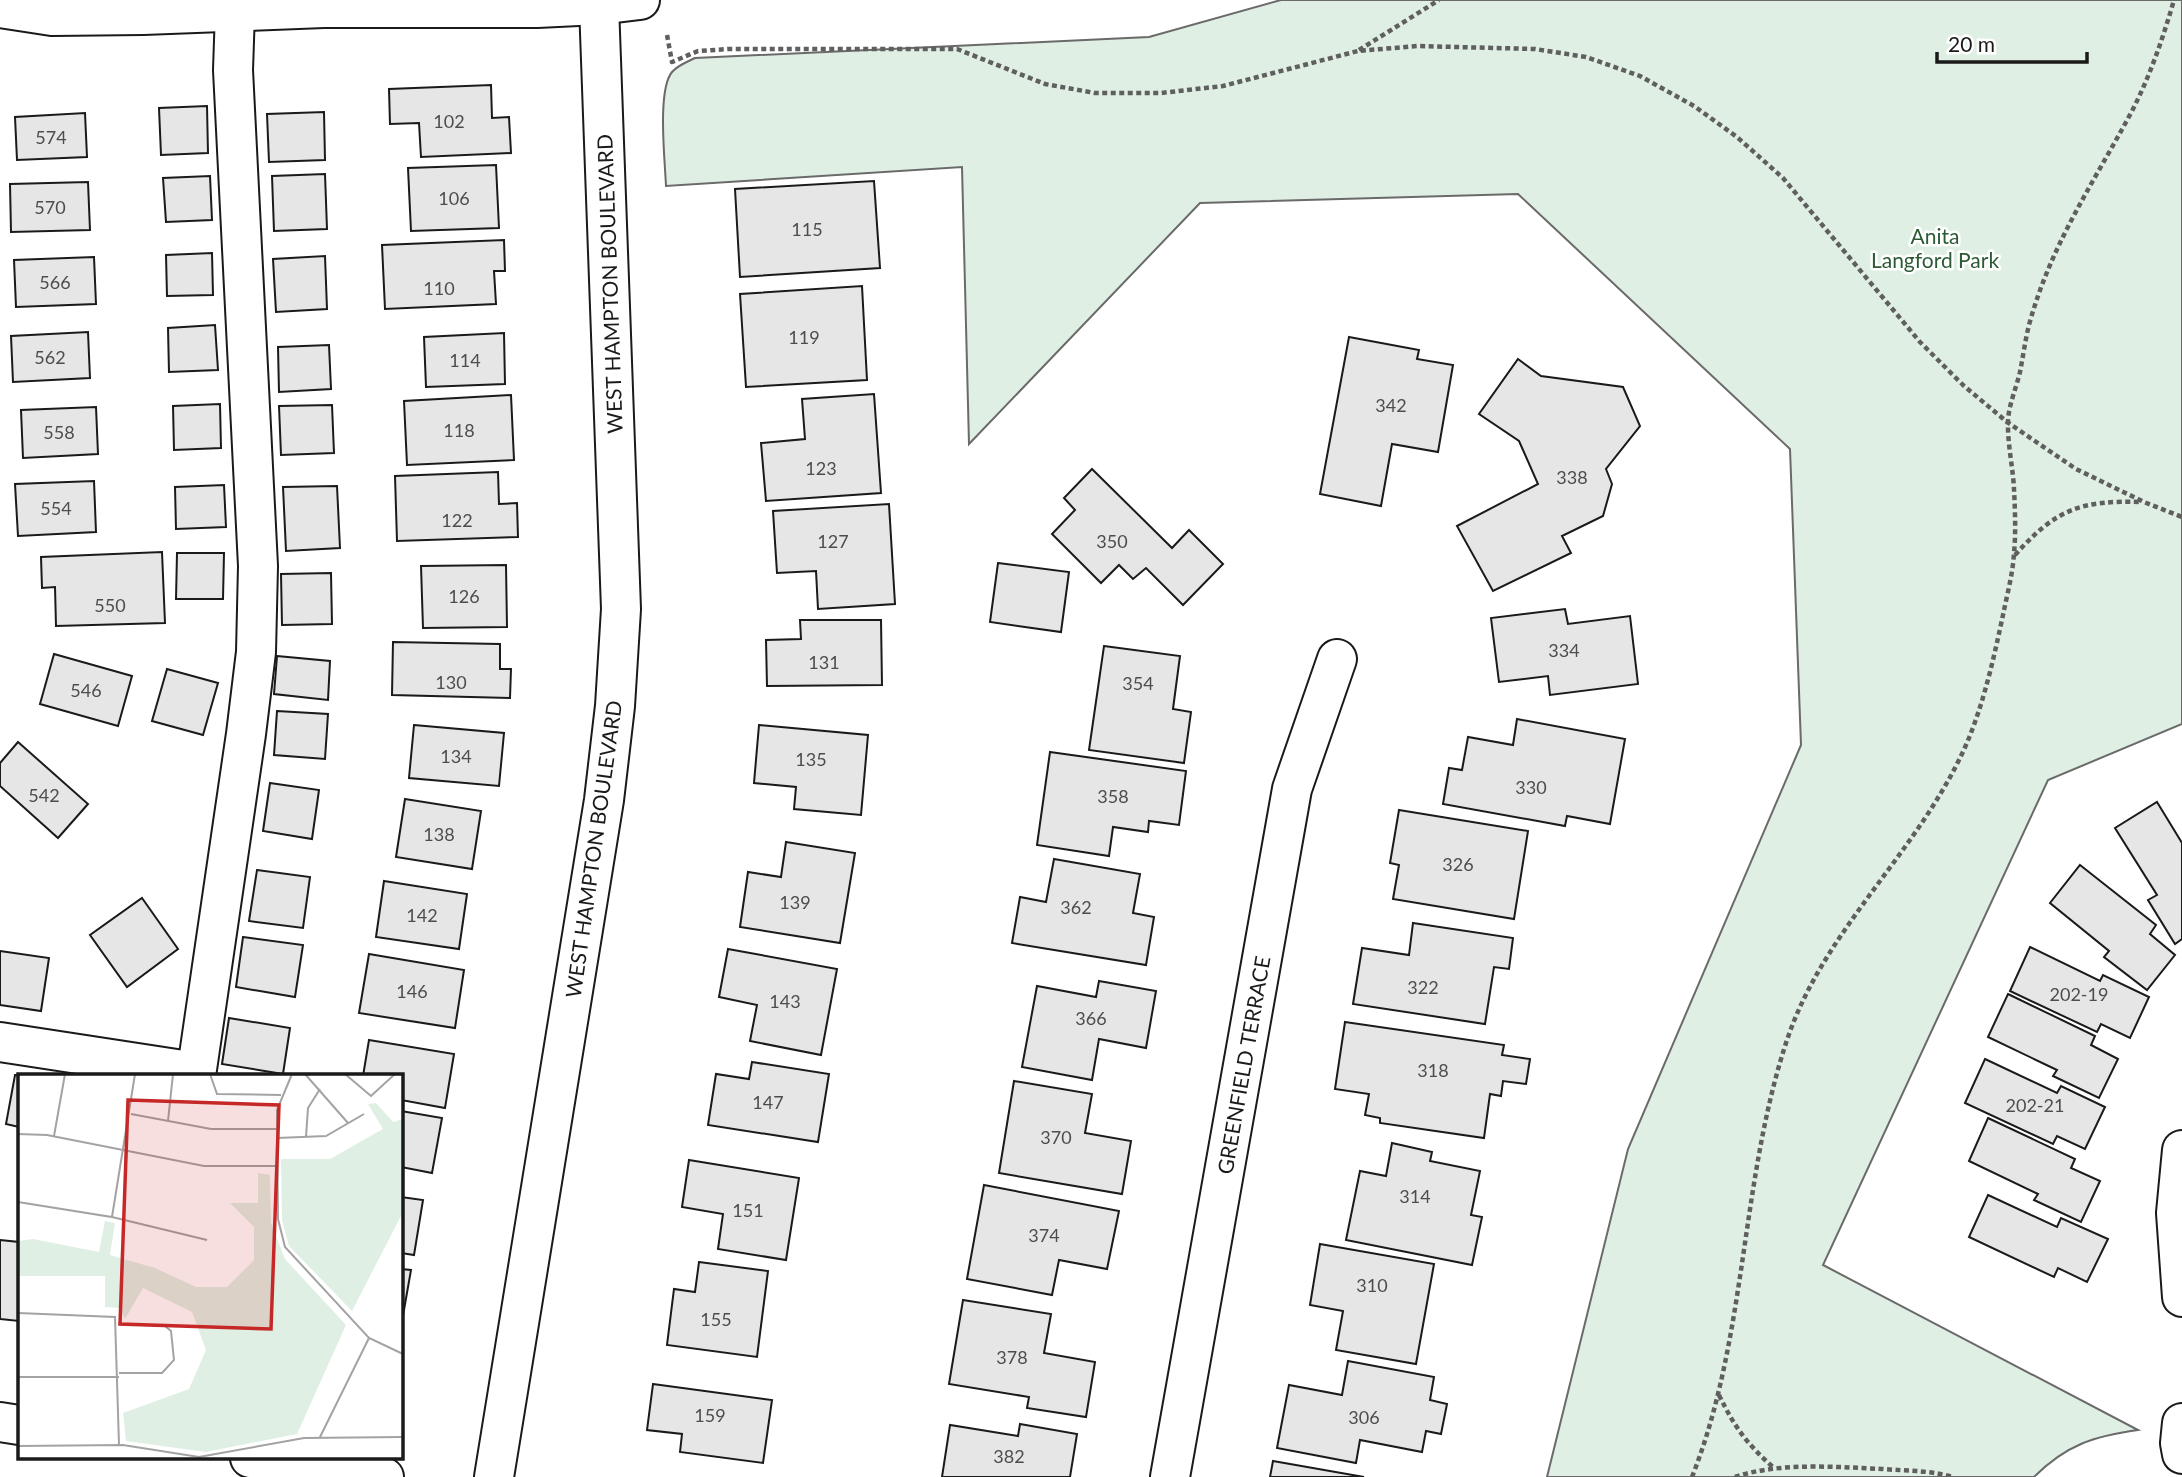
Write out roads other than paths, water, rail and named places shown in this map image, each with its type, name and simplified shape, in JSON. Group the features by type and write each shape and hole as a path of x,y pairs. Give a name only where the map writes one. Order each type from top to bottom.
{"street":[{"path":"0,8 51,16 235,11 324,4 537,8 599,5 653,12"},
{"name":"WEST HAMPTON BOULEVARD","path":"494,1477 604,800 615,706 621,609 599,5"},
{"path":"0,1042 196,1074 256,652 258,566 233,69 235,11"},
{"name":"GREENFIELD TERRACE","path":"1170,1477 1292,789 1338,659"},
{"path":"2182,1150 2176,1213 2182,1297"},
{"path":"0,1422 18,1425"},
{"path":"2182,1423 2182,1454"},
{"path":"264,1460 384,1477"}],"park label":[{"name":"Anita Langford Park","path":"1935,247"}]}
